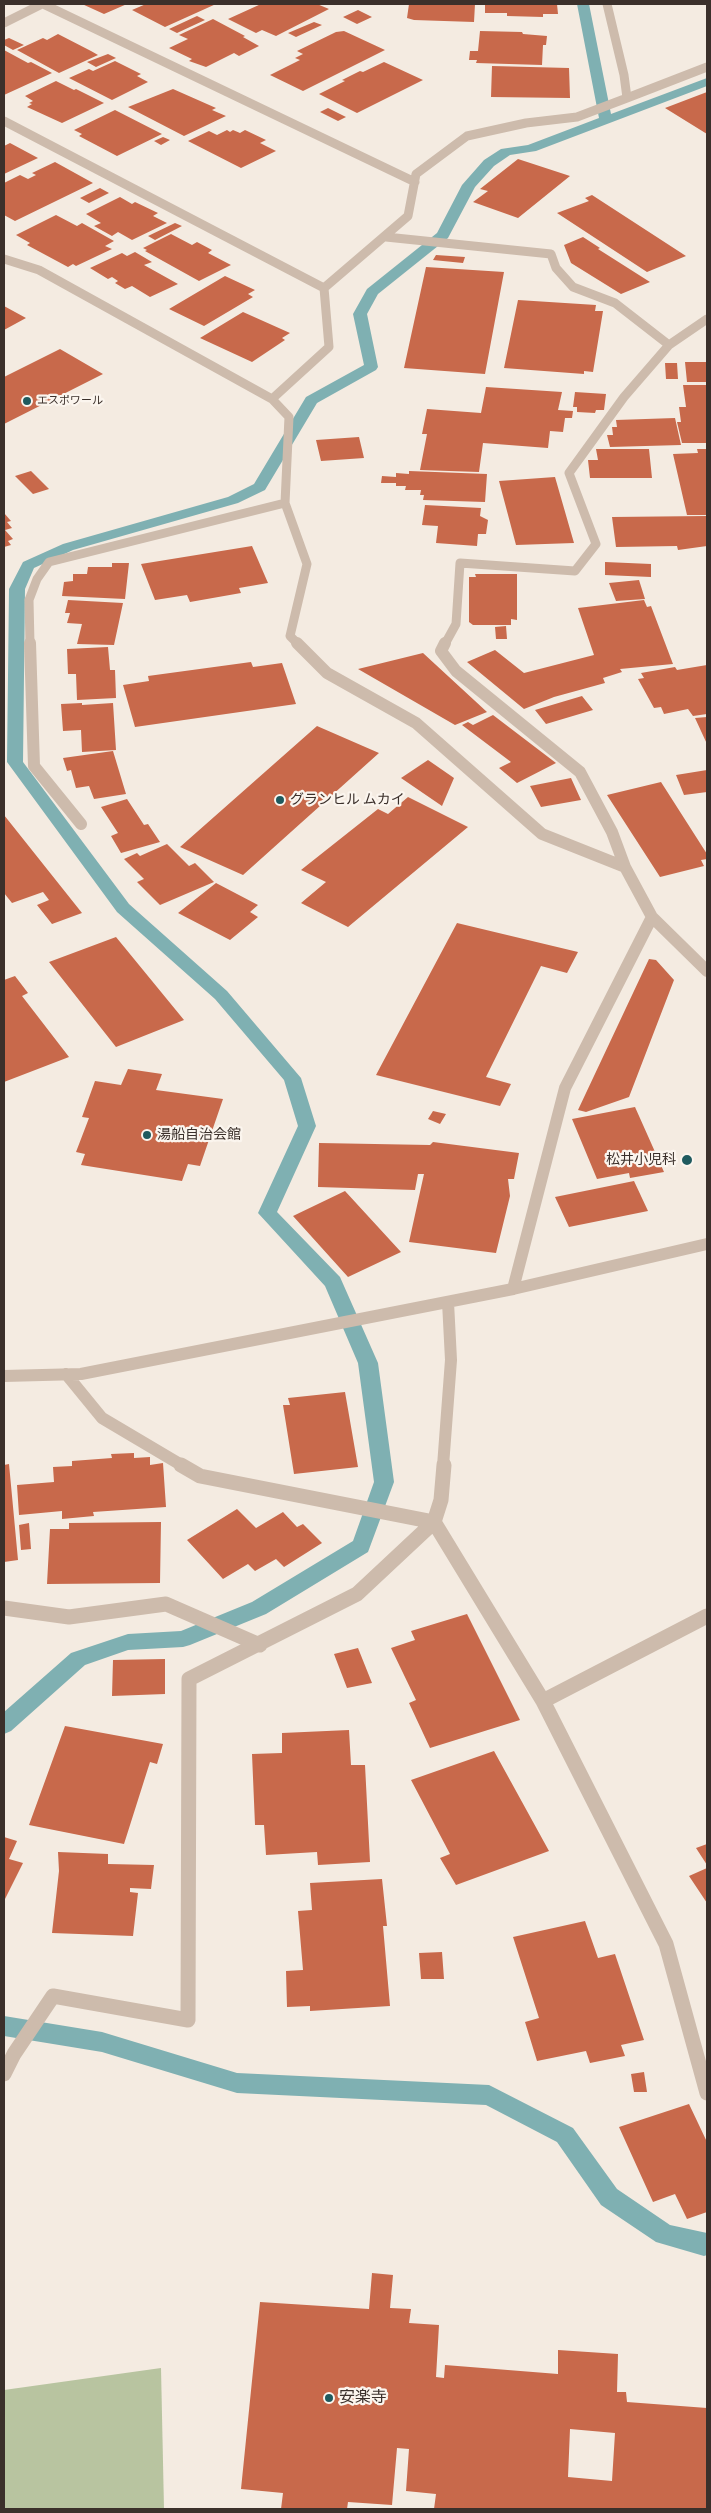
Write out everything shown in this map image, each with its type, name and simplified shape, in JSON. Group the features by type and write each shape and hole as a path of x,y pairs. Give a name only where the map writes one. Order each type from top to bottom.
{"street":[{"path":"4,23 42,4 415,182"},
{"path":"606,4 624,75 627,98"},
{"path":"324,288 386,237 408,216 416,174 467,136 526,123 577,116 707,67"},
{"path":"4,121 324,288"},
{"path":"386,237 551,254 556,268 573,287 615,303 669,345"},
{"path":"4,259 39,270 272,399 289,417 285,503 307,564 290,636 327,673 416,723 542,834 625,867"},
{"path":"272,399 329,347 324,288"},
{"path":"707,319 669,345 624,397 569,473 596,544 576,571 460,563 456,624 440,651 456,671 580,772 612,832 625,867 652,917 707,971"},
{"path":"81,824 34,766 29,600 37,579 49,562 285,503"},
{"path":"512,1289 565,1088 652,917"},
{"path":"4,1376 81,1374 512,1289 707,1244"},
{"path":"4,2074 14,2054 53,1996 188,2020 189,1679 260,1645 357,1594 434,1522 441,1500 451,1360 448,1302"},
{"path":"66,1374 102,1418 200,1476 434,1522 543,1701 666,1944 704,2088 707,2092"},
{"path":"4,1608 69,1617 166,1604 260,1645"},
{"path":"543,1701 707,1616"}],"green space":[{"path":"161,2368 164,2509 4,2509 4,2390"}],"building":[{"path":"82,4 127,4 104,14"},
{"path":"146,4 216,4 165,27 132,10"},
{"path":"261,4 317,4 329,9 276,36 262,30 256,33 228,19"},
{"path":"409,4 475,4 474,22 414,20 407,18"},
{"path":"485,4 557,4 558,14 543,14 543,17 507,16 507,13 485,13"},
{"path":"358,10 372,17 357,24 343,17"},
{"path":"197,16 205,20 177,33 169,29"},
{"path":"213,19 245,36 243,37 259,46 239,56 234,53 206,67 189,61 192,59 169,48 188,39 179,35"},
{"path":"314,22 322,25 296,37 288,33"},
{"path":"344,31 385,50 303,91 270,75 300,60 295,58 303,54 297,51 336,32"},
{"path":"480,31 522,32 523,34 547,36 546,45 543,45 542,65 476,63 477,60 469,60 470,51 478,51"},
{"path":"58,34 98,55 59,73 17,50 43,38 47,40"},
{"path":"9,38 24,45 13,50 4,45 4,40"},
{"path":"4,50 28,63 31,62 52,73 4,95"},
{"path":"108,54 116,58 96,67 87,62"},
{"path":"115,61 141,74 137,76 148,82 112,100 69,78 89,69 93,71"},
{"path":"384,62 423,80 357,113 319,94 360,71 363,72"},
{"path":"492,66 569,68 570,98 491,97"},
{"path":"56,81 104,103 62,123 27,107 33,101 25,96"},
{"path":"173,89 216,108 212,110 226,116 184,136 128,107"},
{"path":"707,92 707,134 665,108"},
{"path":"328,108 346,117 338,121 320,112"},
{"path":"115,110 162,134 117,156 79,136 82,134 74,130"},
{"path":"227,130 240,133 245,130 266,140 260,143 276,151 241,168 188,141 209,131 217,135"},
{"path":"163,137 170,140 161,145 154,141"},
{"path":"10,143 38,158 4,174 4,146"},
{"path":"518,159 570,176 518,218 473,202 488,191 480,189"},
{"path":"55,162 93,183 15,221 4,215 4,183 20,175 28,179 36,175 32,173"},
{"path":"100,188 109,193 89,203 80,198"},
{"path":"592,195 686,256 647,272 557,213 589,201 585,198"},
{"path":"120,197 132,204 135,202 158,213 153,216 167,223 132,240 118,232 112,236 94,226 101,223 86,214"},
{"path":"56,215 77,226 82,223 114,241 105,246 112,249 76,266 73,264 68,267 27,245 30,243 16,235"},
{"path":"175,223 182,226 155,240 148,236"},
{"path":"171,234 192,245 197,242 212,250 208,253 231,265 199,281 145,251 147,250 143,248"},
{"path":"583,237 600,248 598,249 650,282 621,294 571,263 564,245"},
{"path":"135,252 152,262 144,265 178,284 150,297 132,286 125,289 115,283 118,281 112,277 108,279 90,268 122,253 127,256"},
{"path":"436,255 465,257 463,263 433,260"},
{"path":"426,267 504,272 485,374 404,368"},
{"path":"225,276 255,290 248,294 253,297 204,326 169,309"},
{"path":"518,300 596,305 595,311 603,311 593,372 584,371 584,374 504,368"},
{"path":"4,306 26,318 4,330"},
{"path":"243,312 290,333 282,338 285,340 252,362 200,338"},
{"name":"エスポワール","path":"60,349 103,374 4,424 4,377"},
{"path":"685,362 707,362 707,382 687,382"},
{"path":"665,363 677,363 678,379 666,379"},
{"path":"683,385 707,385 707,443 682,443 677,422 681,422 679,407 686,407"},
{"path":"486,387 562,392 558,410 573,411 572,418 565,418 563,432 550,431 548,448 483,443 479,472 420,470 427,434 422,434 427,409 481,413"},
{"path":"575,392 606,394 604,410 596,410 595,413 577,412 577,407 573,407"},
{"path":"675,418 681,445 610,447 607,435 613,435 612,427 617,427 616,420"},
{"path":"359,437 364,458 321,461 316,440"},
{"path":"596,449 649,449 652,478 590,478 588,460 598,460"},
{"path":"697,449 707,449 707,515 687,515 673,454 698,453"},
{"path":"31,471 49,489 33,494 15,476"},
{"path":"409,471 487,474 485,502 423,500 424,495 420,495 421,490 405,490 406,486 396,486 396,483 381,483 382,476 396,477 396,473 409,474"},
{"path":"555,477 574,543 516,545 499,481"},
{"path":"425,505 481,508 480,516 488,520 486,534 478,534 477,546 436,543 438,526 422,525"},
{"path":"4,513 11,521 7,522 12,528 5,530 13,539 8,541 11,545 4,547"},
{"path":"707,516 707,546 678,550 677,546 616,547 612,517"},
{"path":"252,546 268,583 239,588 241,593 190,602 187,595 155,600 141,564"},
{"path":"605,562 651,564 651,577 605,575"},
{"path":"112,563 129,563 125,599 62,596 64,582 73,581 73,574 87,574 88,567 112,567"},
{"path":"475,574 517,574 517,620 511,619 511,625 473,625 469,622 469,577 476,577"},
{"path":"639,580 645,599 616,601 609,583"},
{"path":"68,600 123,603 114,645 77,644 82,624 67,623 70,613 65,613"},
{"path":"644,600 647,607 651,606 673,664 620,669 622,672 603,678 605,683 554,697 524,709 467,662 495,650 524,673 594,655 578,608"},
{"path":"506,626 507,639 496,639 495,627"},
{"path":"108,647 110,670 115,670 116,698 77,700 76,674 68,674 67,649"},
{"path":"423,653 487,712 455,725 358,669"},
{"path":"251,662 253,667 282,663 296,704 135,727 123,685 149,681 148,676"},
{"path":"707,665 707,714 693,716 688,709 664,714 661,707 654,708 638,679 644,678 641,673 675,667 677,670"},
{"path":"582,696 593,710 546,724 535,710"},
{"path":"82,703 82,705 113,703 116,750 82,752 81,730 63,731 61,704"},
{"path":"493,715 556,763 517,783 499,768 511,762 462,725 468,722 473,725"},
{"path":"707,717 707,744 695,718"},
{"name":"グランヒル ムカイ","path":"317,726 379,753 243,875 180,847"},
{"path":"113,751 126,794 94,799 89,786 76,788 71,770 67,771 63,758"},
{"path":"428,760 454,778 442,806 401,778"},
{"path":"707,770 707,792 684,795 676,775"},
{"path":"571,778 581,800 541,807 530,786"},
{"path":"661,782 707,854 707,859 701,860 704,866 660,877 607,795"},
{"path":"408,797 468,827 348,927 301,903 326,882 301,870 378,809 388,814"},
{"path":"127,799 144,825 148,824 160,842 121,853 111,836 118,833 101,807"},
{"path":"4,815 82,913 52,924 37,905 49,900 43,892 12,903 4,893"},
{"path":"167,844 189,866 195,863 214,882 160,905 137,882 144,879 124,859 137,853 140,856"},
{"path":"216,883 258,905 250,912 258,917 230,940 178,913"},
{"path":"457,923 578,952 567,973 541,966 486,1077 511,1084 500,1106 376,1075"},
{"path":"116,937 184,1020 116,1047 49,962"},
{"path":"649,959 656,960 674,980 629,1097 586,1112 578,1110"},
{"path":"15,976 28,993 22,996 69,1057 4,1082 4,980"},
{"name":"湯船自治会館","path":"128,1069 162,1074 156,1090 223,1099 200,1166 188,1164 182,1181 81,1165 85,1154 76,1152 89,1118 82,1117 95,1081 121,1085"},
{"path":"635,1107 664,1172 630,1178 629,1173 597,1179 572,1119"},
{"path":"433,1111 446,1114 440,1124 428,1119"},
{"path":"433,1142 519,1153 514,1179 508,1179 510,1196 496,1253 409,1242 424,1174 418,1174 415,1190 318,1187 319,1143 430,1145"},
{"path":"634,1181 648,1211 569,1227 555,1197"},
{"path":"345,1191 401,1252 348,1277 293,1216"},
{"path":"345,1392 358,1467 294,1474 283,1405 290,1405 288,1398"},
{"path":"134,1453 134,1458 150,1457 150,1465 163,1463 166,1507 93,1512 94,1516 62,1519 62,1511 19,1515 17,1485 54,1482 53,1467 72,1466 72,1461 112,1458 111,1454"},
{"path":"9,1464 18,1560 4,1562 4,1465"},
{"path":"237,1509 256,1528 283,1512 297,1527 303,1524 322,1543 284,1567 276,1559 255,1571 248,1564 223,1579 187,1540"},
{"path":"161,1522 160,1583 47,1584 50,1529 69,1529 69,1523"},
{"path":"29,1523 31,1549 21,1550 19,1525"},
{"path":"467,1614 520,1720 430,1748 409,1703 416,1700 391,1648 415,1640 411,1631"},
{"path":"358,1648 372,1683 347,1688 334,1654"},
{"path":"165,1659 165,1694 112,1696 113,1660"},
{"path":"65,1726 163,1744 157,1764 150,1762 124,1844 29,1825"},
{"path":"349,1730 351,1765 365,1765 370,1862 318,1865 317,1852 266,1855 264,1825 255,1825 252,1754 282,1753 282,1733"},
{"path":"494,1751 549,1851 456,1885 440,1858 450,1854 411,1780"},
{"path":"4,1837 17,1841 9,1859 23,1863 4,1901"},
{"path":"707,1844 707,1865 696,1848"},
{"path":"58,1852 108,1854 108,1864 154,1865 151,1889 130,1888 130,1892 138,1893 133,1936 52,1933 59,1871"},
{"path":"707,1868 707,1903 689,1876"},
{"path":"382,1879 387,1926 383,1926 390,2006 310,2011 310,2006 287,2007 286,1971 303,1970 298,1911 312,1910 310,1883"},
{"path":"585,1921 598,1958 615,1954 644,2040 621,2045 625,2056 590,2063 586,2051 537,2061 525,2022 539,2018 513,1937"},
{"path":"442,1952 444,1979 421,1979 419,1953"},
{"path":"644,2072 647,2092 634,2092 631,2074"},
{"path":"689,2104 707,2142 707,2212 687,2219 675,2194 653,2202 619,2127"},
{"path":"372,2273 393,2275 390,2308 411,2309 409,2323 439,2325 436,2377 444,2378 445,2365 558,2374 558,2350 618,2354 617,2392 626,2392 627,2402 707,2408 707,2509 434,2509 436,2494 406,2491 409,2449 397,2448 392,2505 348,2502 347,2509 281,2509 283,2493 241,2489 260,2302 369,2309","holes":["570,2429 615,2433 612,2481 568,2477"]}],"waterway":[{"path":"583,4 606,120"},
{"path":"606,120 707,82"},
{"path":"4,1725 78,1659 128,1642 183,1639 259,1608 361,1546 384,1482 368,1363 333,1282 267,1213 307,1126 292,1078 221,995 123,908 15,762 17,589 28,565 68,547 233,500 260,487 311,400 371,367 360,314 372,292 443,235 469,185 489,163 506,152 531,148 606,120"},
{"path":"4,2026 102,2042 237,2083 489,2095 565,2135 609,2197 664,2234 704,2245 707,2244"}],"place":[{"name":"エスポワール","path":"27,401"},
{"name":"グランヒル ムカイ","path":"280,800"},
{"name":"湯船自治会館","path":"147,1135"},
{"name":"松井小児科","path":"687,1160"},
{"name":"安楽寺","path":"329,2398"}]}
